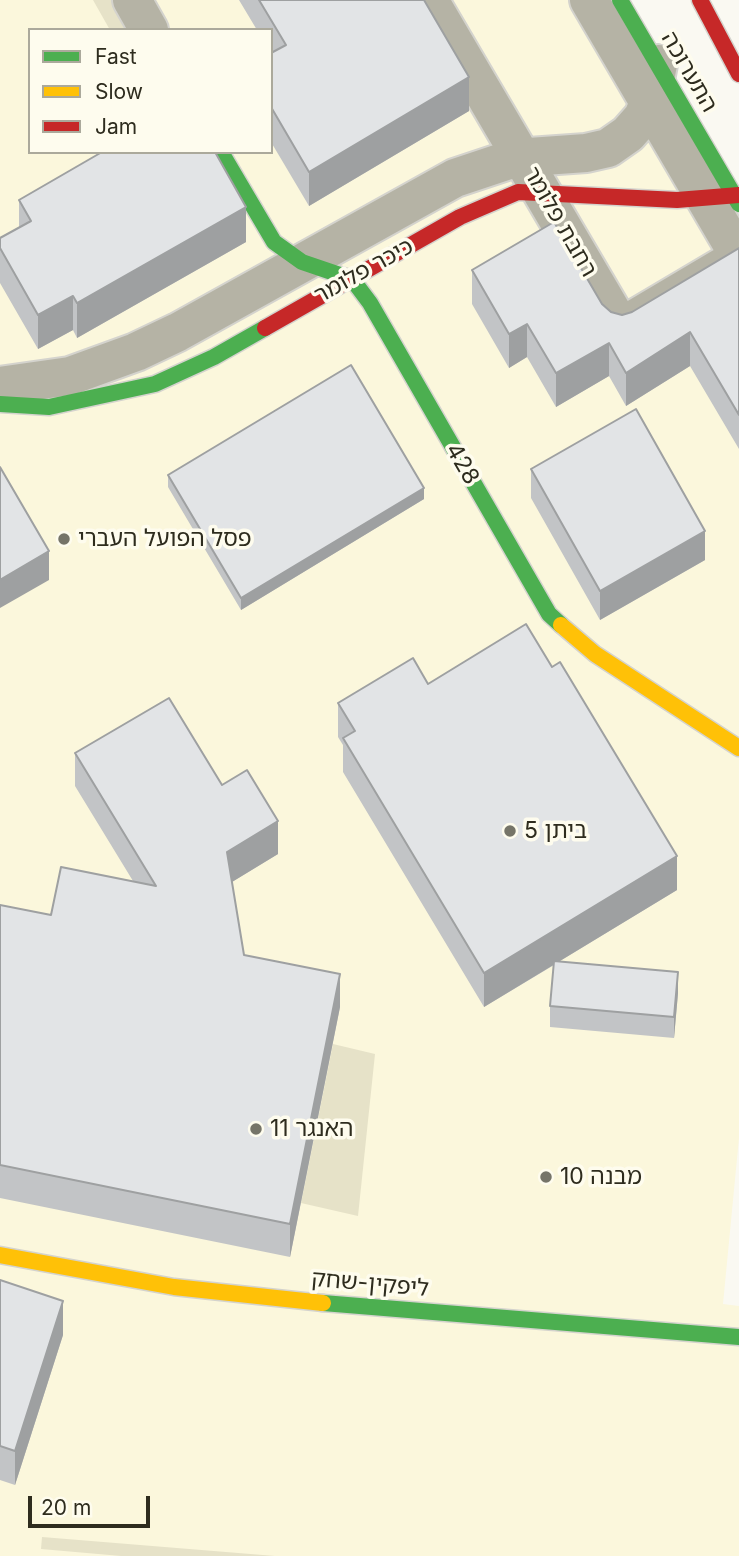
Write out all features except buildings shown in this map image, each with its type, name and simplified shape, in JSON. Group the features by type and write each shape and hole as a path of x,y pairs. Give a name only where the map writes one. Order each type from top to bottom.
{"street":[{"path":"132,0 148,28"},
{"name":"רחבת פלומר","path":"429,0 621,327 739,257 729,198 649,103 589,0"},
{"name":"התערוכה","path":"620,0 658,64 729,198"},
{"name":"התערוכה","path":"699,0 739,74"},
{"name":"כיכר פלומר","path":"0,386 70,376 136,352 426,192 483,167 522,157 586,153 608,148 628,134 643,117 658,64"},
{"path":"221,154 274,242 302,262 352,279"},
{"name":"כיכר פלומר","path":"0,404 49,407 155,384 214,357 460,217 518,192 729,198"},
{"name":"428","path":"352,279 370,303 549,614 596,654 739,748"},
{"name":"ליפקין-שחק","path":"0,1255 174,1287 318,1303 585,1322 739,1337"}],"shaded area":[{"path":"0,0 603,0 739,224 739,1138 723,1304 739,1306 739,1556 0,1556"},
{"path":"93,0 116,0 132,28 109,28"},
{"path":"333,1044 375,1054 358,1216 301,1203"},
{"path":"42,1537 275,1556 121,1556 41,1549"}],"traffic: fast":[{"path":"620,0 739,204"},
{"path":"222,154 274,242 302,262 352,279 370,303 549,614 561,625"},
{"path":"0,404 49,407 155,384 214,357 265,328"},
{"path":"323,1303 739,1337"}],"traffic: slow":[{"path":"561,625 595,654 739,748"},
{"path":"0,1255 174,1287 323,1303"}],"traffic: jam":[{"path":"700,0 739,74"},
{"path":"265,328 460,217 518,192 677,200 739,195"}],"place":[{"name":"פסל הפועל העברי","path":"64,539"},
{"name":"ביתן 5","path":"510,831"},
{"name":"האנגר 11","path":"256,1129"},
{"name":"מבנה 10","path":"546,1177"}]}
